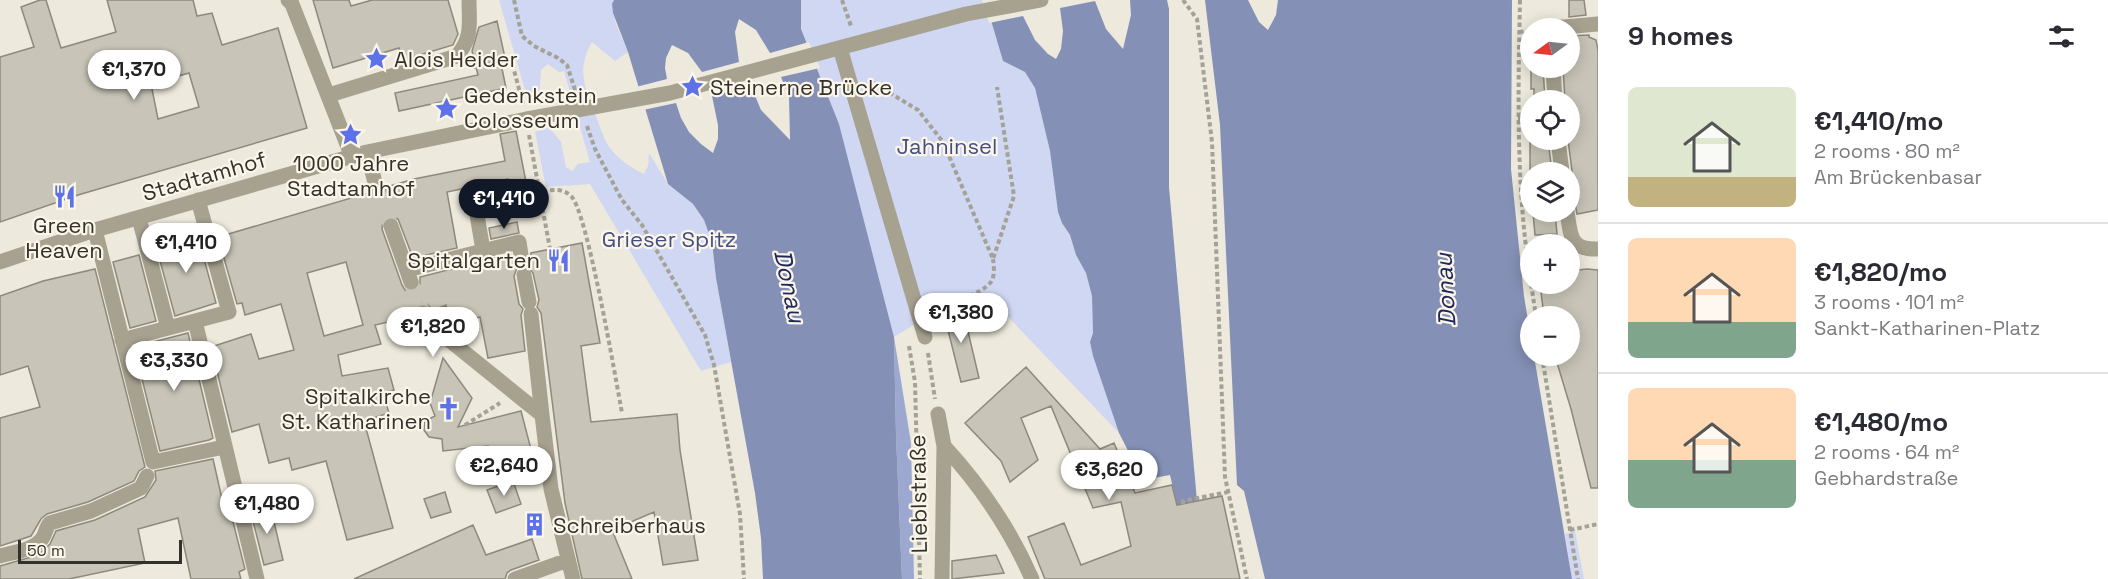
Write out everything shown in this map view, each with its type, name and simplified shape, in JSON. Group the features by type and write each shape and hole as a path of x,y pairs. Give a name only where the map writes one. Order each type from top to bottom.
{"street":[{"path":"288,0 292,4 352,157"},
{"path":"329,95 457,56 466,46 470,33 469,0"},
{"path":"527,119 670,93 966,14 1041,0"},
{"path":"1580,26 1598,24"},
{"path":"840,48 925,338"},
{"name":"Stadtamhof","path":"0,262 95,230 367,152 527,119"},
{"path":"367,152 377,190"},
{"path":"122,340 229,312 198,200"},
{"path":"476,209 483,250"},
{"path":"139,218 168,328"},
{"path":"1569,222 1574,242 1580,248 1598,249"},
{"path":"391,226 409,276 483,250 520,248"},
{"path":"0,556 38,543 50,523 91,511 141,488 150,468 95,230"},
{"path":"524,275 530,308 551,489 573,579"},
{"path":"423,314 438,331 542,416"},
{"path":"195,321 257,579"},
{"name":"Lieblstraße","path":"938,414 944,446 942,579"},
{"path":"944,446 985,494 1005,525 1032,579"},
{"path":"150,468 224,447"},
{"path":"515,579 568,561"}],"path":[{"path":"513,0 522,36 534,46 567,65 576,91"},
{"path":"842,0 847,14"},
{"path":"1183,0 1197,19 1212,142 1225,477 1247,579"},
{"path":"1520,0 1518,117 1524,234"},
{"path":"475,67 511,59 527,119 550,249"},
{"path":"870,81 918,110 943,142 993,259 994,271 991,282 972,295 936,308"},
{"path":"993,259 1014,196 997,87"},
{"path":"589,130 595,149 622,200 642,225 705,335 714,365 740,514 744,579"},
{"path":"529,198 540,192 563,190 576,202 587,236 622,413"},
{"name":"Lieblstraße","path":"925,338 938,414"},
{"path":"908,339 915,382 920,579"},
{"path":"1544,366 1578,579"},
{"path":"465,425 516,394"},
{"path":"1183,504 1183,501 1228,492"},
{"path":"1570,530 1598,524"}],"green space":[{"name":"Grieser Spitz","path":"499,0 614,0 614,19 628,52 615,61 592,42 584,61 583,70 588,96 603,136 614,152 634,169 644,174 648,166 649,153 668,184 693,204 704,220 712,242 731,362 701,371 590,184 546,187 535,132 549,127 561,142 566,167 572,171 578,164 590,162 564,71 559,72 548,64 541,70 539,101 529,104"},
{"name":"Jahninsel","path":"801,0 985,0 1003,61 1025,72 1035,88 1050,151 1058,212 1086,273 1092,296 1093,333 1090,342 1093,356 1119,433 991,299 941,308 894,337 839,124 801,29"},
{"path":"1575,531 1584,579 1572,579 1565,534"}],"shaded area":[{"path":"894,337 911,443 914,579 902,579"}],"water":[{"name":"Donau","path":"614,0 801,0 801,29 839,124 894,337 902,579 763,579 761,538 755,493 716,278 712,242 704,220 693,204 668,184 628,52 613,13"},
{"path":"985,0 1167,0 1169,9 1169,187 1197,501 1177,505 1170,475 1143,480 1119,433 1093,356 1090,342 1093,333 1092,296 1086,273 1058,212 1050,151 1035,88 1025,72 1003,61"},
{"name":"Donau","path":"1205,0 1512,0 1511,169 1520,257 1520,294 1524,294 1526,306 1520,306 1520,366 1536,366 1572,579 1265,579 1244,491 1237,485 1220,125"}],"pier":[{"path":"982,0 1130,0 1131,15 1123,49 1106,29 1095,1 1060,8 1063,31 1061,49 1056,59 1035,40 1023,16 989,23"},
{"path":"1248,0 1278,0 1276,15 1268,30 1259,22"},
{"path":"739,19 756,30 770,53 809,42 820,68 781,77 789,97 790,140 761,110 751,86 712,96 718,125 718,139 713,153 689,132 676,103 643,110 636,87 667,79 666,58 672,45 688,53 702,72 739,62 735,32"}],"building":[{"path":"46,0 61,48 116,32 107,0 193,0 197,16 212,13 222,45 278,28 307,128 78,195 0,222 0,57 34,47 21,7","holes":["189,73 199,107 158,119 151,84"]},
{"path":"313,0 349,0 351,6 372,0 448,0 458,34 453,45 403,60 399,48 333,68"},
{"path":"1569,0 1584,0 1586,15 1569,17"},
{"path":"497,21 505,58 500,59 506,88 399,111 395,93 478,75 472,51 479,27"},
{"path":"1580,35 1589,35 1596,40 1598,50 1598,210 1580,213 1580,162 1571,162 1569,150 1580,150 1580,90 1564,90 1564,78 1580,78"},
{"path":"1531,78 1544,78 1544,90 1531,89"},
{"path":"516,131 527,187 511,190 508,179 447,192 457,248 413,258 398,219 388,217 383,220 382,229 402,285 405,290 414,291 420,284 420,277 511,254 514,262 523,264 530,259 531,253 582,243 600,343 581,346 591,422 677,414 680,450 698,560 663,565 654,512 612,530 632,579 582,579 565,503 541,313 537,307 539,300 533,273 527,266 517,268 514,276 519,304 523,309 521,315 525,351 488,358 480,317 451,325 446,305 433,310 427,304 422,303 414,309 414,316 375,325 381,344 338,355 342,376 388,368 394,390 383,393 389,413 364,421 393,528 347,540 326,461 292,470 289,458 269,463 259,424 232,432 211,347 251,334 259,359 294,350 281,304 245,315 242,303 237,304 218,237 368,193 374,199 380,199 386,193 386,187 414,179 505,161 500,134","holes":["346,262 363,325 324,336 307,273"]},
{"path":"1530,150 1549,150 1551,162 1530,162"},
{"path":"517,222 519,233 491,239 489,228"},
{"path":"1534,222 1556,222 1557,234 1535,234"},
{"path":"197,233 216,303 175,316 156,246"},
{"path":"139,255 156,321 130,328 113,262"},
{"path":"95,269 145,467 139,471 134,481 88,502 47,514 41,519 31,536 0,546 0,418 40,407 28,366 0,375 0,296 43,281"},
{"path":"1580,270 1598,270 1598,488 1591,488 1558,366 1580,366 1580,306 1543,306 1541,294 1580,294"},
{"path":"962,306 979,378 961,382 943,310"},
{"path":"188,333 213,438 160,451 134,347"},
{"path":"443,358 472,398 458,427 521,411 533,457 494,471 488,446 443,451 442,439 429,437 424,430 425,421 435,416 430,403"},
{"path":"1026,367 1100,449 1114,443 1135,493 1172,485 1177,505 1222,496 1240,579 1045,579 1028,537 1064,523 1081,565 1131,546 1121,502 1093,508 1081,479 1085,478 1076,467 1051,406 1021,418 1038,460 1010,482 1001,461 965,423"},
{"path":"213,459 224,508 228,507 229,514 231,514 245,569 239,572 241,579 191,579 178,518 138,529 145,563 69,579 0,579 0,566 38,555 50,544 56,531 95,520 145,497 156,480 155,471"},
{"path":"513,481 521,504 496,513 487,490"},
{"path":"445,492 451,512 431,518 424,499"},
{"path":"270,505 283,560 264,565 250,509"},
{"path":"473,525 486,555 532,539 539,560 511,570 505,579 354,579"},
{"path":"996,555 1004,573 952,579 952,561"}],"tunnel":[{"path":"377,190 391,226"},
{"path":"411,282 423,313"}],"place":[{"name":"Alois Heider","path":"376,59"},
{"name":"Steinerne Brücke","path":"692,87"},
{"name":"Gedenkstein Colosseum","path":"446,108"},
{"name":"1000 Jahre Stadtamhof","path":"351,134"},
{"name":"Green Heaven","path":"64,196"},
{"name":"Spitalgarten","path":"558,260"},
{"name":"Spitalkirche St. Katharinen","path":"449,409"},
{"name":"Schreiberhaus","path":"535,525"}]}
